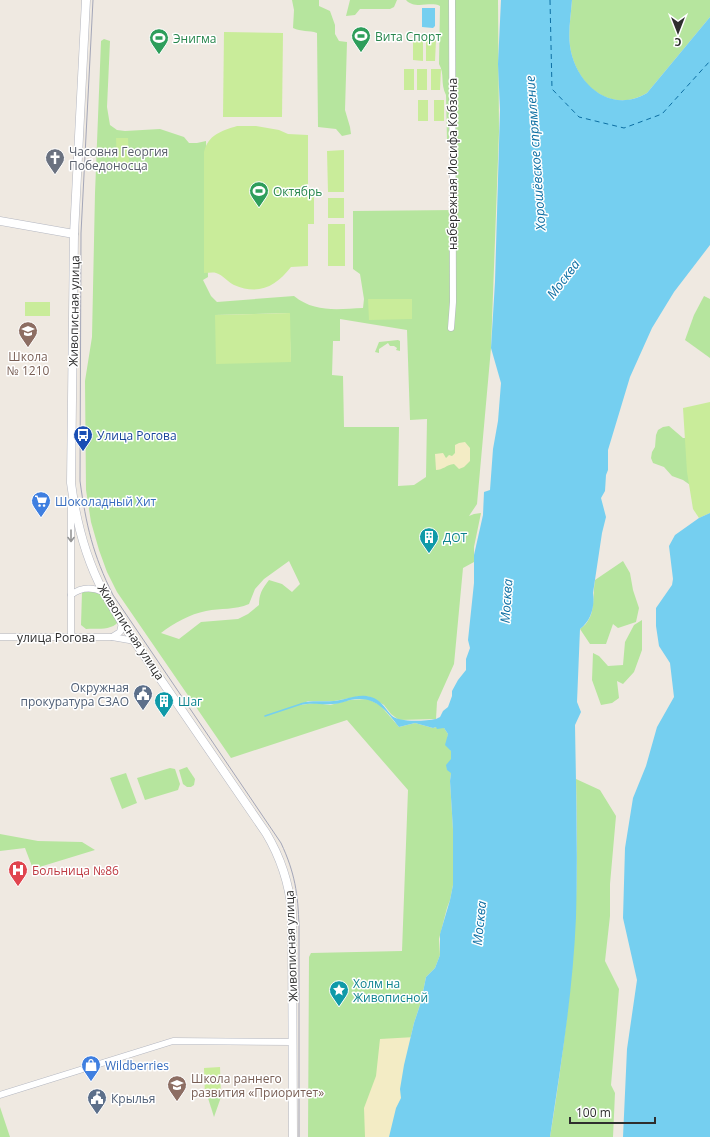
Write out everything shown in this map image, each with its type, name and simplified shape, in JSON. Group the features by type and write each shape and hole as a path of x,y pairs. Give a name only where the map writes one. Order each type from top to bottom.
{"street":[{"name":"Живописная улица","path":"86,0 74,234 71,483 81,540 103,592 122,623 266,833 275,848 283,867 288,883 292,912 293,1137"},
{"name":"набережная Иосифа Кобзона","path":"451,328 452,0"},
{"path":"0,221 74,234"},
{"path":"71,483 71,638"},
{"path":"71,595 82,588 95,589 103,592"},
{"name":"улица Рогова","path":"112,637 120,632 122,623"},
{"name":"улица Рогова","path":"0,637 112,637 135,641"},
{"path":"0,1095 173,1041 293,1042"}],"green space":[{"path":"292,0 319,0 319,6 330,11 335,25 335,34 339,41 347,42 345,110 351,134 342,136 336,129 318,127 317,33 293,28 294,10"},
{"path":"350,0 397,0 394,7 390,9 360,9 355,15 346,16"},
{"path":"406,0 498,0 499,132 491,348 477,504 469,516 481,513 474,547 474,562 463,568 454,664 437,702 436,719 399,720 391,714 384,705 370,697 361,696 334,701 308,701 300,705 315,703 330,705 350,700 368,699 380,705 399,727 415,723 433,728 444,728 448,734 447,741 451,751 450,781 453,830 453,885 439,939 440,955 435,968 426,977 421,1002 414,1023 404,1065 389,1137 308,1137 309,957 311,953 402,951 408,790 347,720 231,758 117,592 107,572 91,522 86,490 85,381 92,337 95,193 101,41 104,39 110,41 107,107 110,125 117,130 125,131 160,129 184,137 189,143 206,141 208,277 203,280 211,296 217,302 294,296 318,308 363,308 364,299 360,274 353,269 353,211 456,210 455,156 451,142 447,141 446,95 443,86 442,71 439,64 440,6 410,3","holes":["289,313 291,362 215,315","340,319 407,330 410,420 427,419 426,477 414,485 398,486 399,427 344,427 343,376 332,375 333,341 340,341","289,561 300,584 292,592 282,584 269,580 261,592 259,605 248,614 238,619 201,622 179,639 161,633 177,622 200,612 249,604 255,589 264,579"]},
{"path":"572,0 710,0 710,17 647,93 633,99 620,100 608,98 596,92 579,72 573,60 569,40"},
{"path":"224,32 283,33 282,117 223,117"},
{"path":"413,39 423,39 423,61 413,60"},
{"path":"426,39 436,40 435,61 426,61"},
{"path":"404,69 414,69 414,90 404,90"},
{"path":"417,69 427,69 427,90 417,90"},
{"path":"431,69 441,69 440,90 431,90"},
{"path":"418,100 428,100 428,121 418,121"},
{"path":"434,100 444,100 444,121 434,121"},
{"name":"Октябрь","path":"237,126 256,126 279,130 288,134 308,135 308,191 314,192 314,224 308,224 308,266 291,267 273,284 251,290 234,285 219,274 204,273 204,152 209,141 216,134"},
{"path":"116,138 128,138 129,163 117,163"},
{"path":"344,150 344,192 328,192 327,151"},
{"path":"328,198 344,198 344,218 328,218"},
{"path":"328,224 345,224 345,266 328,266"},
{"path":"704,296 710,299 710,358 685,340 694,315"},
{"path":"368,299 412,299 412,319 369,320"},
{"path":"25,302 50,302 50,316 25,316"},
{"path":"290,313 291,362 216,364 215,315"},
{"path":"400,341 400,351 396,350 397,348 394,346 390,346 388,343 379,349 379,353 375,352 379,342"},
{"path":"710,402 710,513 699,518 693,509 687,472 683,408"},
{"path":"669,426 683,438 695,438 693,487 683,480 672,476 664,467 653,463 651,458 655,447 658,430"},
{"path":"623,561 630,573 633,590 639,608 636,622 618,628 613,624 606,644 590,644 580,629 589,619 593,607 595,580"},
{"path":"83,591 99,592 118,622 107,628 86,629 81,625"},
{"path":"642,620 642,650 634,672 623,684 617,681 619,698 612,703 601,705 592,680 593,653 599,656 608,666 623,665 625,642 634,625"},
{"path":"187,767 195,779 194,785 191,787 187,787 183,784 179,770"},
{"path":"170,768 175,769 180,784 178,790 145,800 137,778"},
{"path":"126,773 137,803 122,809 110,778"},
{"path":"576,779 600,790 616,816 610,884 610,916 605,961 619,989 611,1085 615,1093 613,1137 550,1137 566,1028 571,974 577,866"},
{"path":"0,834 38,841 82,842 95,850 33,869 25,848 0,851"},
{"path":"220,1067 221,1097 205,1098 204,1068"},
{"path":"221,1097 214,1117 208,1098"},
{"path":"0,1107 10,1137 0,1137"}],"sand":[{"path":"465,442 470,448 470,461 464,467 459,469 454,464 436,470 435,454 443,453 446,458 449,455 452,456 455,453 455,445"},
{"path":"415,1037 395,1137 365,1137 364,1108 376,1076 380,1039"}],"water":[{"path":"501,0 572,0 569,40 573,60 579,72 596,92 608,98 620,100 633,99 647,93 710,17 710,245 674,292 652,328 630,377 608,450 608,470 606,475 605,491 601,498 606,517 602,533 593,593 593,608 587,622 580,629 577,702 581,712 575,725 577,821 576,917 566,1027 550,1137 389,1137 396,1108 401,1098 400,1089 404,1065 414,1023 421,1002 426,977 435,968 440,955 440,934 453,885 451,773 447,770 446,765 451,759 451,751 445,745 448,734 444,728 437,729 436,727 433,728 415,723 399,727 384,709 373,702 366,700 350,700 334,704 300,705 301,703 305,702 334,701 357,696 366,696 377,700 394,718 419,721 436,719 440,717 443,711 448,707 452,696 452,691 466,670 466,659 470,648 468,640 474,583 474,555 483,515 484,492 490,490 493,449 498,421 501,383 491,348 495,282 500,110 498,64"},
{"path":"422,8 435,8 435,26 433,28 422,27"},
{"path":"710,513 710,1137 623,1137 627,1049 637,980 623,918 625,848 633,798 646,766 657,727 674,697 670,663 659,646 656,626 656,608 672,585 673,579 669,546 675,535 699,518"}],"waterway":[{"path":"265,716 301,704"}],"ferry route":[{"path":"550,0 552,89 579,117 624,128 662,114 710,61"}],"tram line":[{"path":"93,0 81,233 80,481 85,512 95,553 113,595 281,843 290,864 297,894 299,926 299,1137"}],"place":[{"name":"Вита Спорт","path":"361,53"},
{"name":"Энигма","path":"159,55"},
{"name":"Часовня Георгия Победоносца","path":"55,175"},
{"name":"Октябрь","path":"259,208"},
{"name":"Школа № 1210","path":"28,348"},
{"name":"Улица Рогова","path":"83,452"},
{"name":"Шоколадный Хит","path":"41,518"},
{"name":"ДОТ","path":"429,554"},
{"name":"Окружная прокуратура СЗАО","path":"143,711"},
{"name":"Шаг","path":"164,718"},
{"name":"Больница №86","path":"18,887"},
{"name":"Холм на Живописной","path":"339,1007"},
{"name":"Wildberries","path":"91,1082"},
{"name":"Школа раннего развития «Приоритет»","path":"177,1102"},
{"name":"Крылья","path":"97,1115"}],"water label":[{"name":"Хорошёвское спрямление","path":"535,153"},
{"name":"Москва","path":"563,279"},
{"name":"Москва","path":"506,601"},
{"name":"Москва","path":"479,923"}]}
